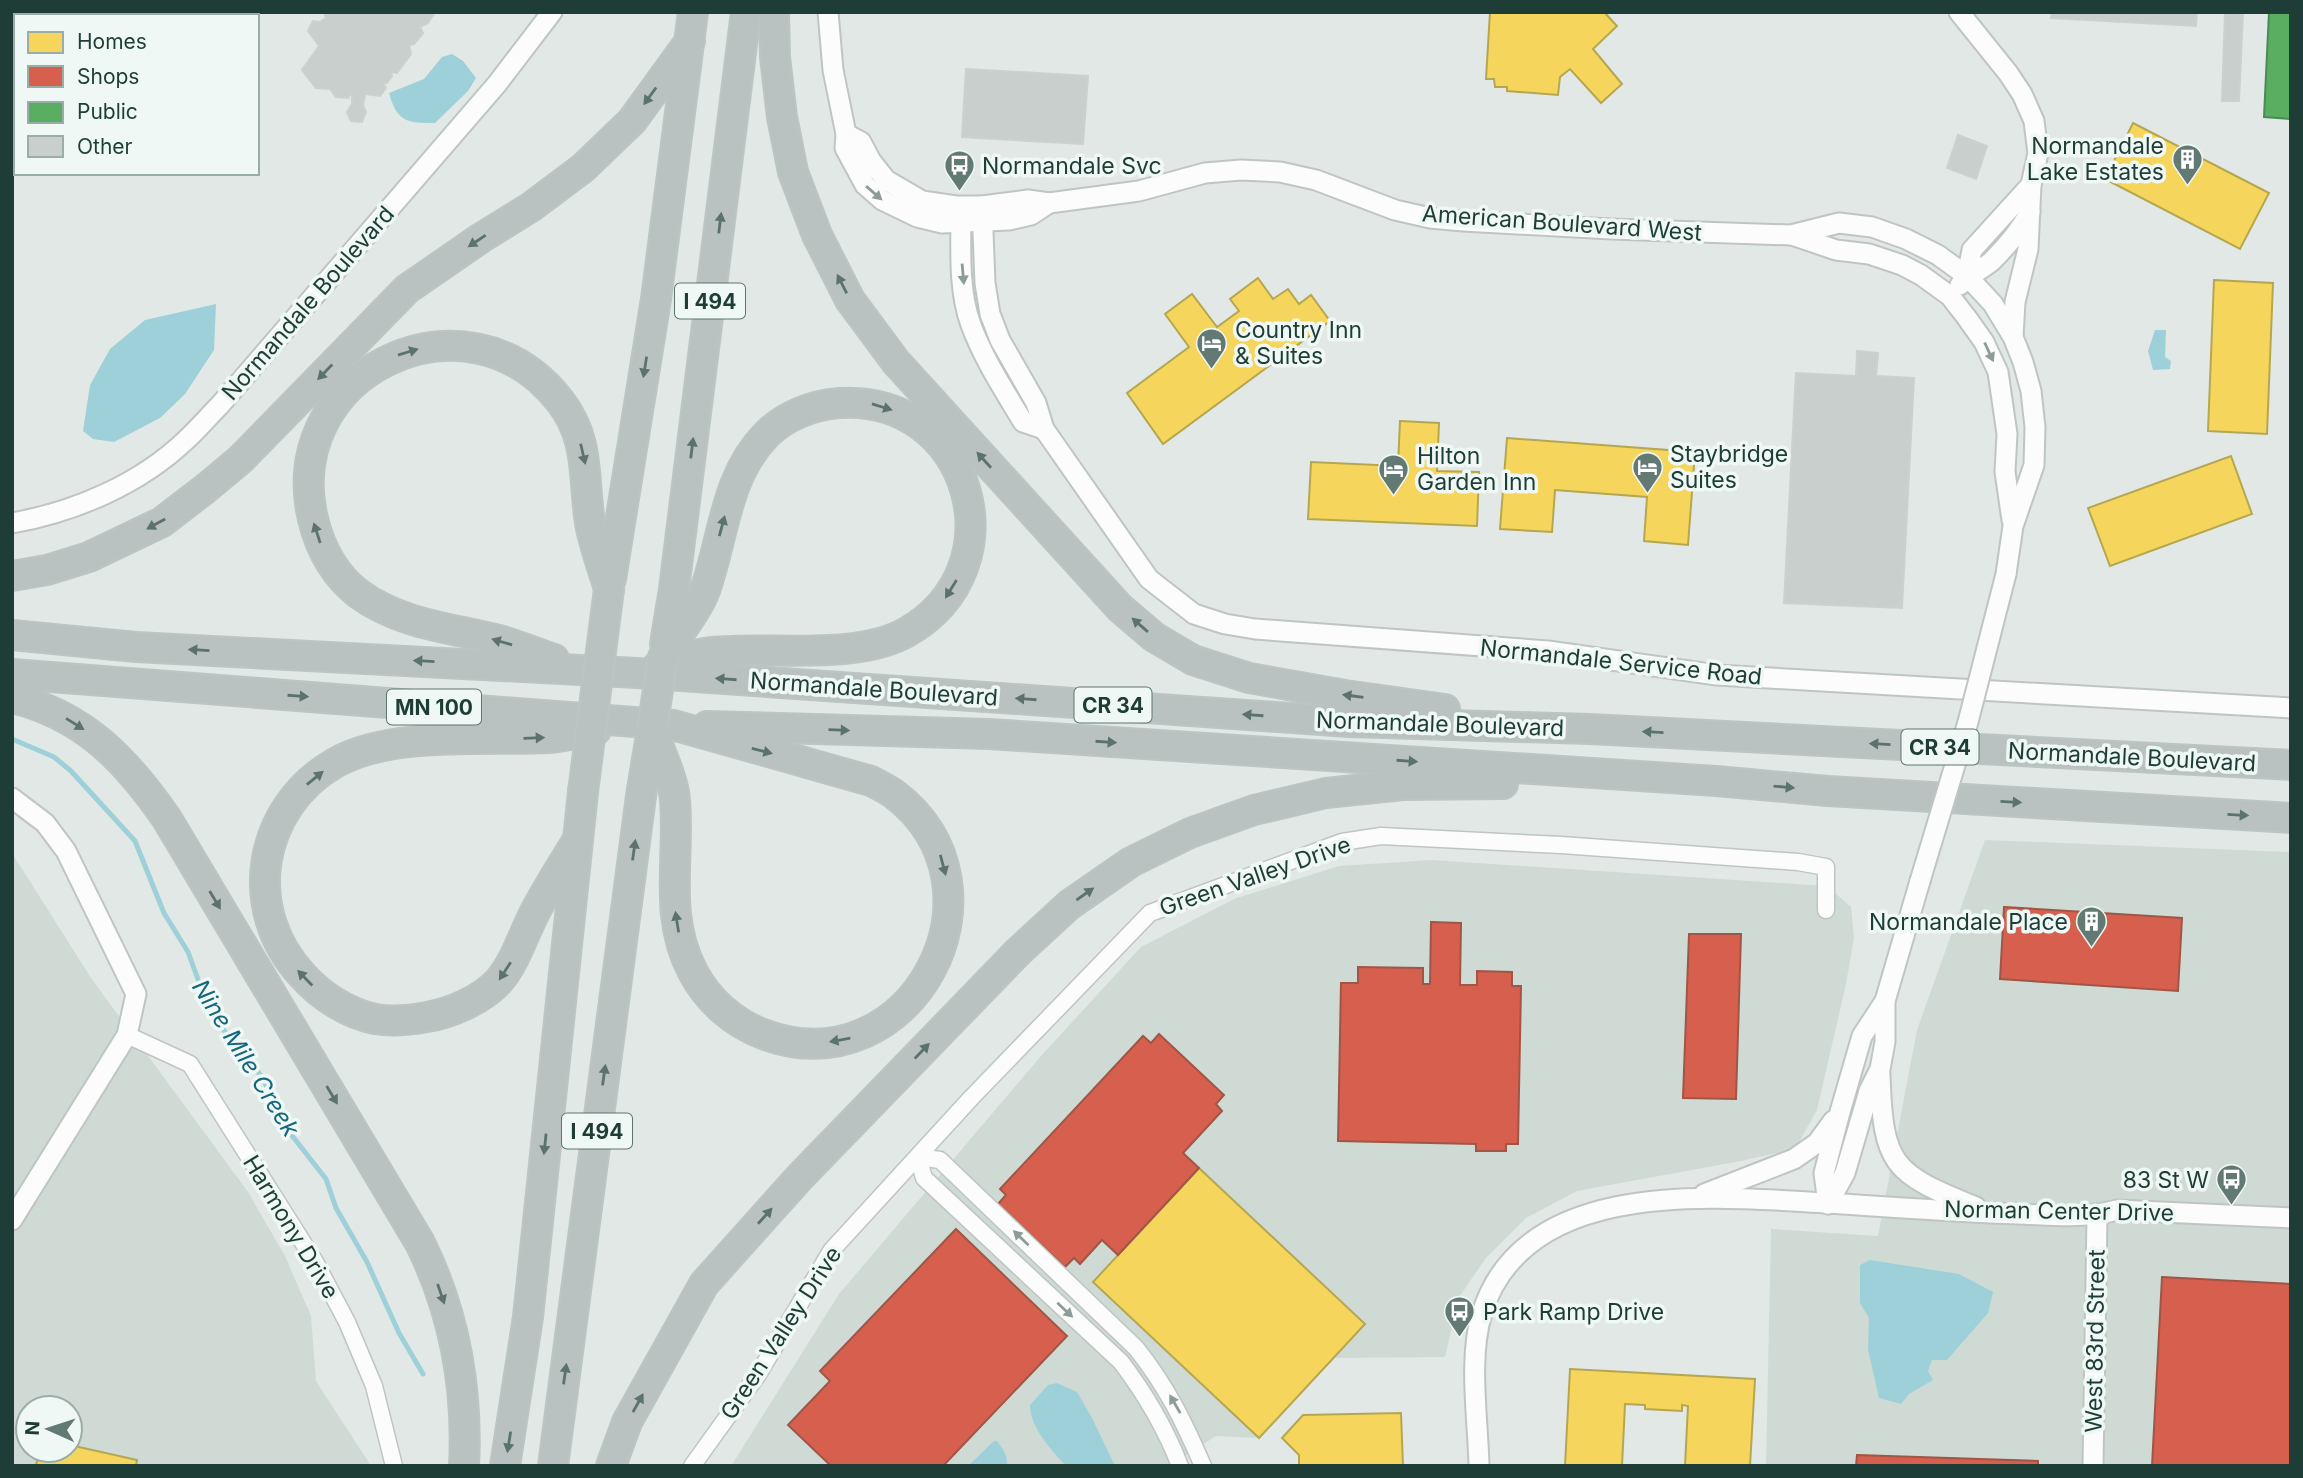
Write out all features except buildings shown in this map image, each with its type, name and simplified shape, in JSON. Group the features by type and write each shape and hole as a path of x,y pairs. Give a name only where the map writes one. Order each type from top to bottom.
{"highway":[{"name":"I 494","path":"505,1466 528,1317 562,978 609,589 656,299 693,12"},
{"name":"I 494","path":"553,1466 641,796 655,726 674,589 746,12"},
{"path":"774,12 775,57 782,117 793,172 817,235 850,300 896,362 1120,608 1154,637 1193,660 1249,678 1345,695 1590,729"},
{"path":"12,576 47,570 102,551 162,522 241,459 407,289 531,207 583,168 632,121 690,41"},
{"path":"590,671 503,641 407,620 369,601 340,576 327,559 316,533 309,504 308,479 313,449 322,425 335,403 351,384 373,368 395,356 422,348 446,345 471,347 495,354 525,369 553,394 573,423 584,453 591,527 609,589"},
{"path":"637,673 711,652 841,649 872,644 905,633 929,616 947,597 967,554 971,534 971,506 956,464 942,445 923,428 904,415 876,404 830,404 808,409 789,418 769,432 739,472 704,592 663,657"},
{"name":"MN 100","path":"12,635 136,647 590,671"},
{"name":"Normandale Boulevard","path":"590,671 1349,722 1590,729 2291,765"},
{"name":"MN 100","path":"12,674 655,726"},
{"path":"12,698 62,716 86,731 111,749 145,788 167,819 420,1243 436,1278 455,1342 463,1396 464,1466"},
{"path":"579,839 497,982 471,1002 439,1015 410,1020 374,1018 325,998 290,962 277,940 267,911 265,864 281,819 311,779 337,762 368,750 413,742 553,738 655,726 850,774 894,793 910,809 937,845 948,889 948,916 943,942 912,1000 877,1027 854,1037 797,1043 749,1028 726,1014 709,997 694,975 681,947 675,914 673,872 675,798 655,726"},
{"name":"Normandale Boulevard","path":"655,726 989,734 1716,781 1828,791 2291,818"},
{"path":"611,1466 627,1422 704,1284 799,1178 1018,953 1069,905 1131,862 1190,833 1254,810 1326,793 1404,785 1716,781"}],"street":[{"name":"Normandale Boulevard","path":"12,523 41,518 92,500 140,475 184,442 237,385 497,84 552,12"},
{"name":"American Boulevard West","path":"828,12 832,70 846,134 861,142 886,180 922,201 961,214 982,214 1028,200 1049,203 1139,191 1206,173 1241,170 1280,172 1316,180 1395,210 1430,218 1611,229 1791,235 1839,223 1872,227 1906,239 1938,255 1967,276 1993,304 2013,337 2031,391 2035,428 2034,465 2012,526 2006,574 1968,722 1885,1001 1885,1042 1880,1069 1869,1091 1845,1173 1828,1203"},
{"path":"1959,12 2008,73 2022,94 2034,121 2038,153 2031,185 2032,209 2028,249 2015,302 2013,337"},
{"path":"1967,276 1972,250 2031,185"},
{"path":"1950,296 1967,276 1990,263 2023,225 2032,209"},
{"name":"Normandale Service Road","path":"961,214 962,280 970,322 985,359 1023,422 1044,429"},
{"name":"Normandale Service Road","path":"982,214 985,283 990,314 1000,340 1036,403 1044,429 1149,579 1194,614 1225,624 1255,629 1548,651 1717,676 2291,708"},
{"name":"American Boulevard West","path":"1791,235 1836,250 1869,254 1902,265 1950,296 1984,342 1998,372 2007,434 2005,472 2012,526"},
{"path":"12,798 46,823 65,851 136,994 127,1035 12,1220"},
{"name":"Green Valley Drive","path":"692,1466 759,1373 831,1251 972,1097 1150,913 1342,842 1381,836 1561,845 1798,862 1826,867 1826,910"},
{"name":"American Boulevard West","path":"1828,1203 1824,1172 1840,1111 1862,1036 1885,1001"},
{"name":"Harmony Drive","path":"127,1035 190,1064 314,1260 348,1322 374,1386 394,1466"},
{"path":"1880,1069 1882,1121 1891,1153 1900,1166 1928,1187 1992,1213"},
{"path":"1694,1198 1794,1159 1817,1143 1840,1111"},
{"path":"1180,1466 1166,1430 1121,1362 924,1178 918,1157 940,1160 1136,1348 1160,1378 1183,1418 1203,1466"},
{"path":"1479,1466 1476,1345 1482,1313 1504,1269 1532,1242 1567,1222 1593,1212 1694,1198 1828,1203"},
{"name":"Norman Center Drive","path":"1828,1203 1992,1213 2097,1216 2117,1210 2291,1218"},
{"name":"West 83rd Street","path":"2093,1466 2097,1216"}],"shaded area":[{"path":"1985,840 2291,852 2291,1466 1766,1466 1771,1229 1878,1236 1917,1030"},
{"path":"12,853 91,978 248,1192 285,1256 311,1316 316,1381 371,1466 12,1466"},
{"path":"1431,860 1827,886 1851,907 1854,938 1817,1110 1795,1149 1577,1191 1526,1218 1486,1258 1459,1297 1445,1357 1334,1358 1259,1438 1216,1436 1169,1466 731,1466 839,1294 1041,1056 1141,947 1234,899 1339,866"}],"water":[{"path":"452,54 463,61 476,78 468,91 435,123 404,119 396,110 389,93 424,79 442,57"},
{"path":"216,304 214,350 185,394 160,418 114,442 93,439 83,431 90,385 110,349 145,320"},
{"path":"2155,330 2166,330 2165,357 2171,361 2170,369 2153,370 2148,351"},
{"path":"1870,1260 1959,1274 1993,1292 1988,1313 1947,1360 1932,1360 1928,1371 1933,1380 1909,1394 1901,1404 1879,1398 1868,1350 1869,1318 1860,1303 1860,1265"},
{"path":"1057,1383 1077,1392 1115,1466 1066,1466 1042,1438 1030,1405 1048,1385"},
{"path":"997,1441 1005,1453 1007,1466 968,1466"}],"waterway":[{"name":"Nine Mile Creek","path":"12,739 54,757 71,771 135,841 164,913 188,952 203,993 222,1028 263,1078 290,1133 326,1179 336,1208 367,1262 399,1333 423,1374"}],"place":[{"name":"Normandale Lake Estates","path":"2187,186"},
{"name":"Normandale Svc","path":"959,193"},
{"name":"Country Inn & Suites","path":"1212,370"},
{"name":"Staybridge Suites","path":"1647,494"},
{"name":"Hilton Garden Inn","path":"1394,496"},
{"name":"Normandale Place","path":"2091,949"},
{"name":"83 St W","path":"2232,1207"},
{"name":"Park Ramp Drive","path":"1460,1339"}]}
